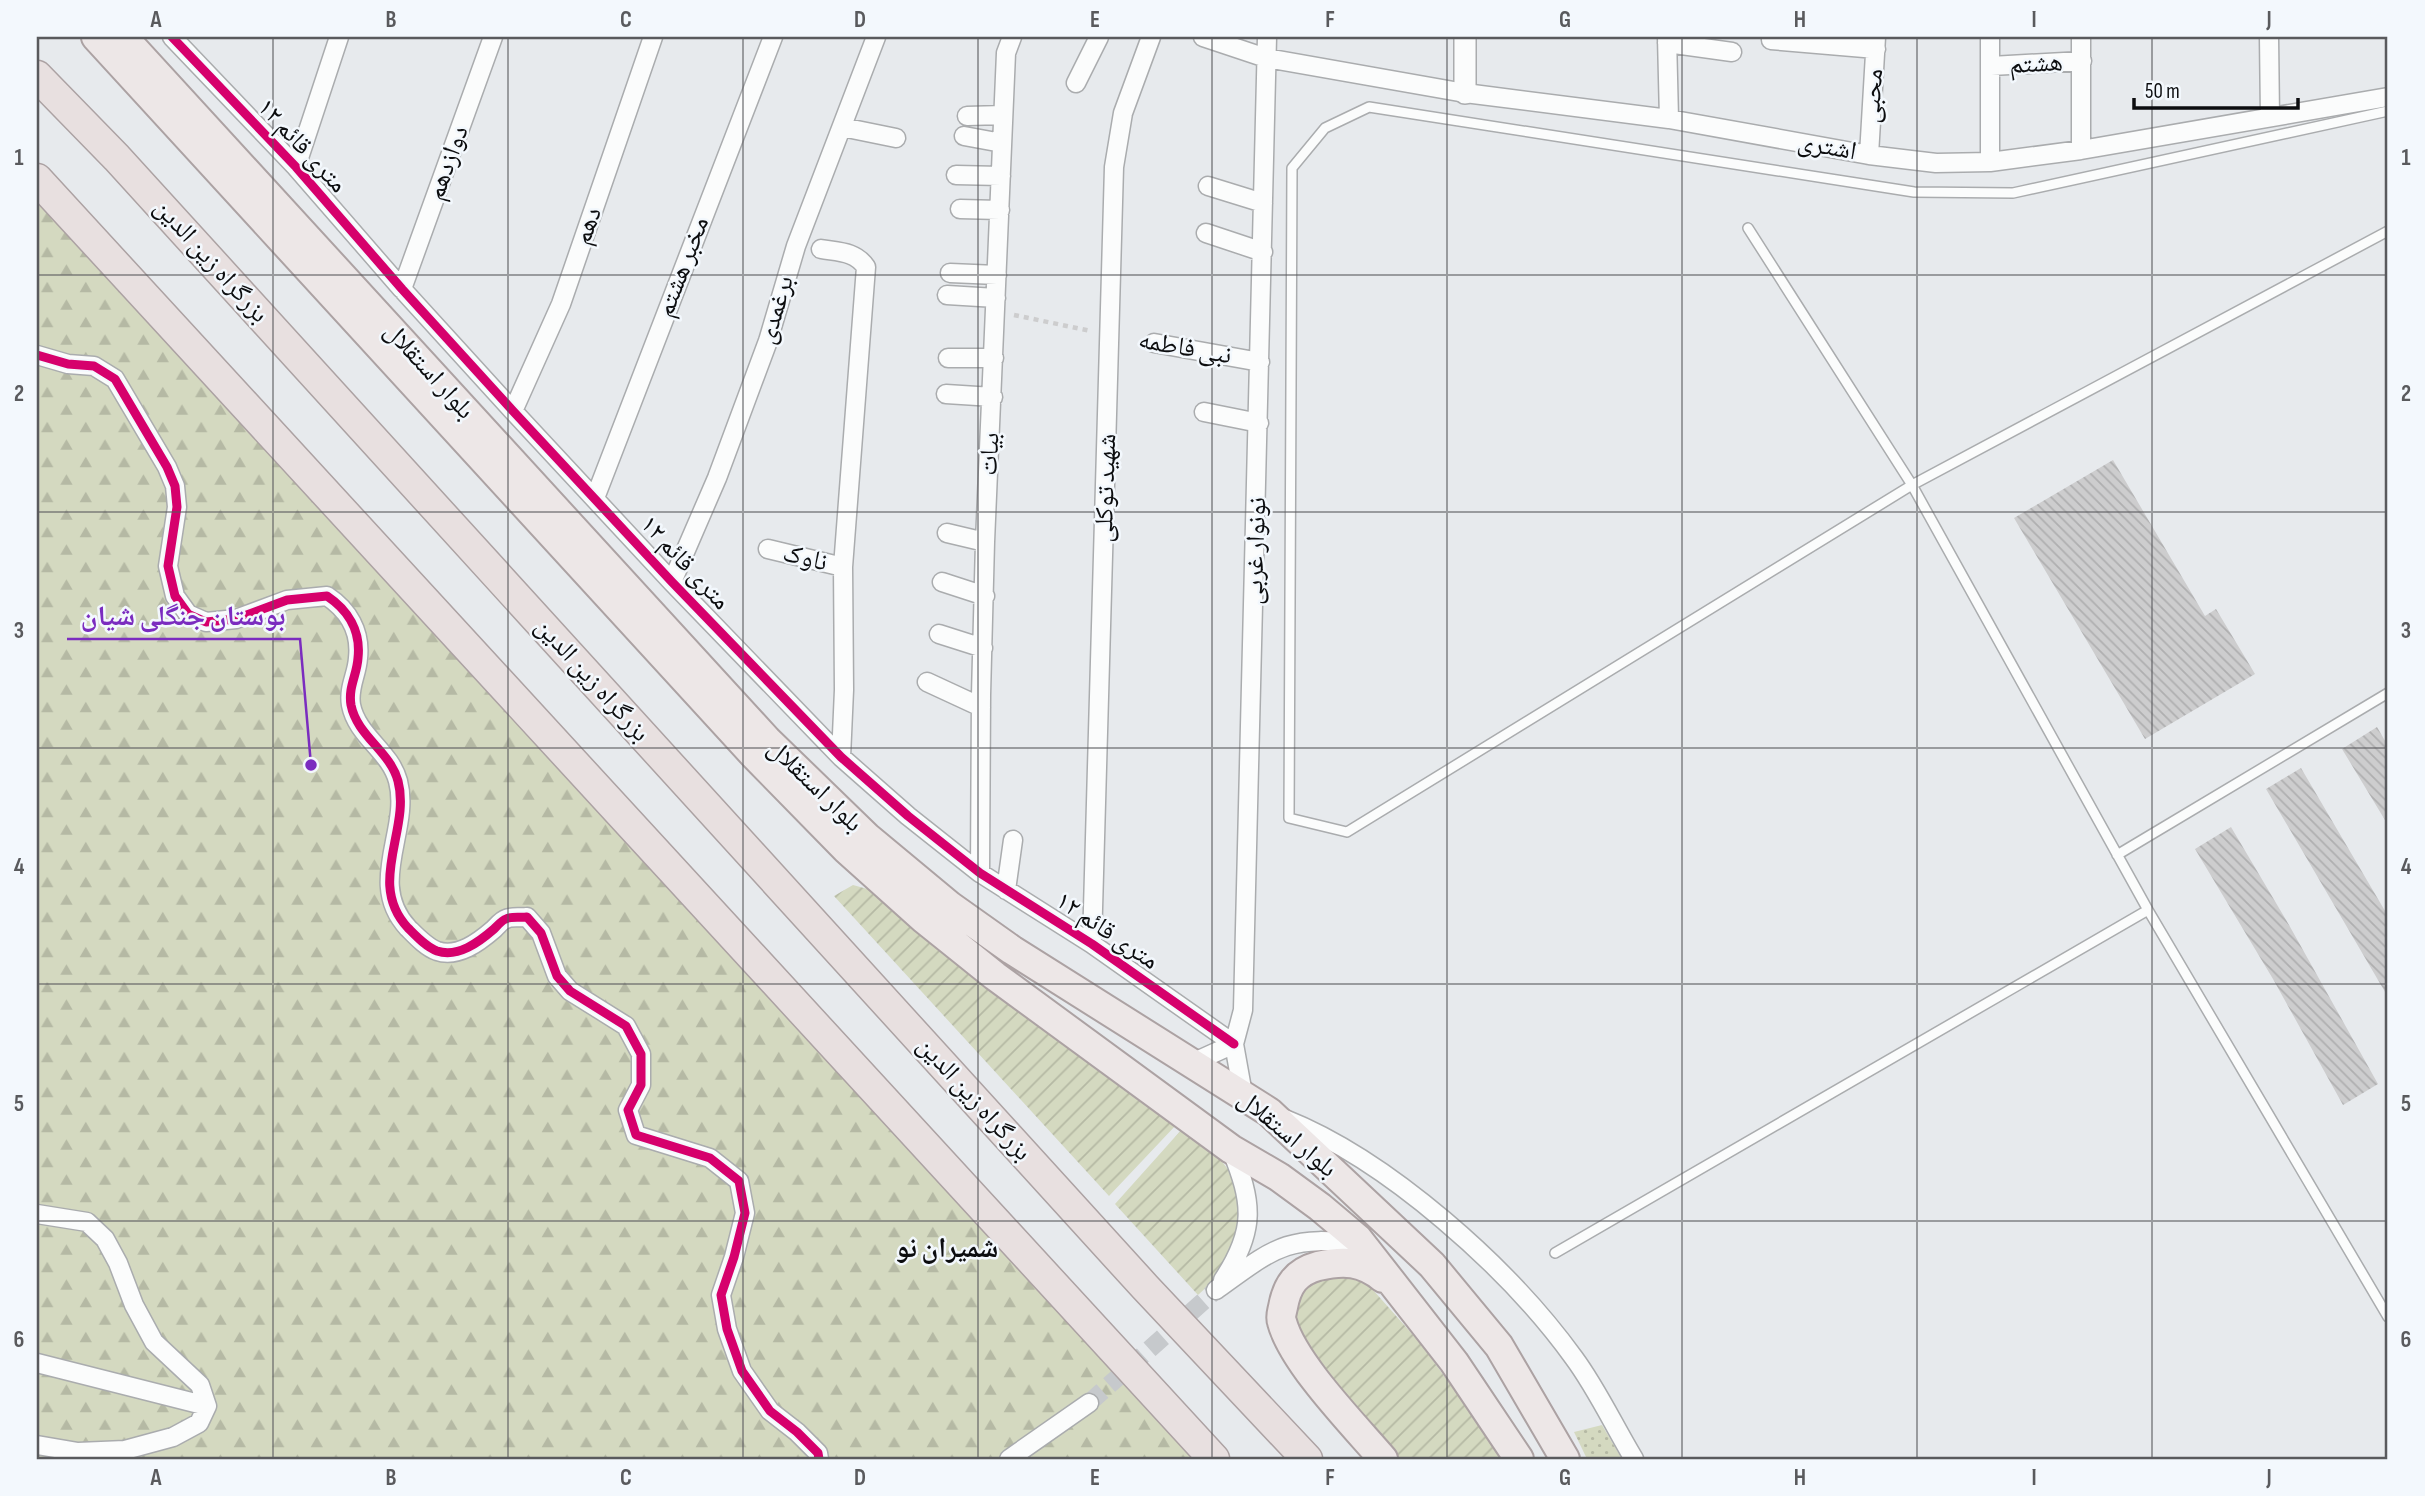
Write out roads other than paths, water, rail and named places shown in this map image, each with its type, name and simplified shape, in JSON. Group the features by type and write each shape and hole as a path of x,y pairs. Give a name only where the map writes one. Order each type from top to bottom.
{"highway":[{"name":"بزرگراه زین الدین","path":"37,76 117,158 1145,1287 1307,1459"},
{"path":"37,179 1214,1459"}],"main road":[{"name":"بلوار استقلال","path":"96,37 754,755 846,849 924,919 995,976 1231,1149 1270,1171 1320,1206 1363,1245 1401,1293 1454,1362 1519,1459"},
{"name":"بلوار استقلال","path":"123,37 767,740 867,837 950,906 1012,950 1269,1112 1432,1265 1499,1346 1565,1459"},
{"path":"1062,1026 1054,1013 1054,1003 1068,993 1078,992"},
{"path":"1383,1459 1295,1352 1281,1320 1286,1289 1306,1269 1336,1262 1354,1262 1374,1271 1401,1293"},
{"path":"1485,1407 1496,1416 1507,1420 1520,1412 1522,1385"}],"street":[{"name":"۱۲ متری قائم","path":"172,37 296,167 513,411 672,582 841,757 908,816 980,873 1092,944 1234,1044"},
{"path":"189,56 196,37"},
{"path":"296,167 339,37"},
{"name":"دوازدهم","path":"402,289 493,37"},
{"name":"دهم","path":"513,411 561,303 653,37"},
{"name":"مخبر هشتم","path":"595,498 773,37"},
{"name":"برغمدی","path":"672,582 717,478 768,341 796,246 876,37"},
{"name":"بیات","path":"980,873 985,542 1006,53 1012,37"},
{"path":"1076,83 1099,37"},
{"name":"شهید توکلی","path":"1092,944 1114,167 1123,113 1151,37"},
{"name":"اشتری","path":"1203,37 1266,58 1465,93 1669,119 1869,155 1936,163 1990,162 2081,150 2388,97"},
{"name":"نونوار غربی","path":"1234,1044 1243,1010 1267,37"},
{"path":"1465,37 1465,93"},
{"name":"هشتم","path":"1990,37 1990,155"},
{"path":"2081,37 2081,150"},
{"path":"2269,37 2270,117"},
{"path":"1669,119 1667,40 1732,52"},
{"path":"1771,40 1876,43"},
{"name":"محبی","path":"1869,155 1876,43"},
{"name":"هشتم","path":"1991,66 2082,61"},
{"path":"967,116 1003,115"},
{"path":"842,127 896,138"},
{"path":"964,136 1002,143"},
{"path":"956,175 1001,176"},
{"path":"1208,186 1264,203"},
{"path":"960,209 1000,210"},
{"path":"1206,233 1263,252"},
{"name":"برغمدی","path":"821,249 851,254 860,259 866,267 843,567 844,690 841,757"},
{"path":"950,274 997,275"},
{"path":"947,295 996,305"},
{"name":"نبی فاطمه","path":"1154,343 1260,362"},
{"path":"37,355 68,364 94,366 115,379 161,456 175,486 177,507 167,566 175,596 188,614 206,622 236,619 287,600 327,596 349,615 357,635 358,658 350,687 351,706 360,726 386,757 398,779 401,806 392,849 390,884 396,916 416,937 437,951 459,952 506,919 527,917 541,933 557,976 570,991 626,1026 641,1054 641,1085 628,1110 636,1135 710,1158 739,1181 745,1213 721,1295 727,1329 742,1371 771,1411 818,1453 819,1459"},
{"path":"948,358 994,358"},
{"path":"946,394 993,397"},
{"path":"1204,412 1259,423"},
{"path":"947,533 985,542"},
{"name":"ناوک","path":"768,549 843,567"},
{"path":"942,582 985,596"},
{"path":"939,634 983,648"},
{"path":"927,682 981,707"},
{"path":"1006,890 1013,841"},
{"path":"1192,1063 1234,1044 1243,1094"},
{"path":"1269,1112 1317,1132 1386,1175 1494,1266 1575,1358 1633,1459"},
{"path":"1231,1149 1242,1178 1248,1224 1244,1244 1216,1290 1280,1247 1309,1240 1363,1245"},
{"path":"37,1214 87,1222 105,1239 118,1263 134,1305 154,1342 200,1385 207,1406 199,1423 173,1437 125,1451 78,1452 37,1444"},
{"path":"37,1363 207,1406"},
{"path":"1009,1459 1090,1403"}],"lane":[{"path":"2388,111 2013,193 1914,192 1369,107 1325,128 1292,168 1289,818 1347,832 1912,485 2388,231"},
{"path":"1748,228 1912,485 2148,910 2388,1317"},
{"path":"2117,855 2388,692"},
{"path":"1555,1253 2148,910"}],"tunnel":[{"path":"1089,1403 1216,1290"}],"place":[{"name":"بوستان جنگلی شیان","path":"311,765"}],"district":[{"name":"شمیران نو","path":"947,1248"}]}
